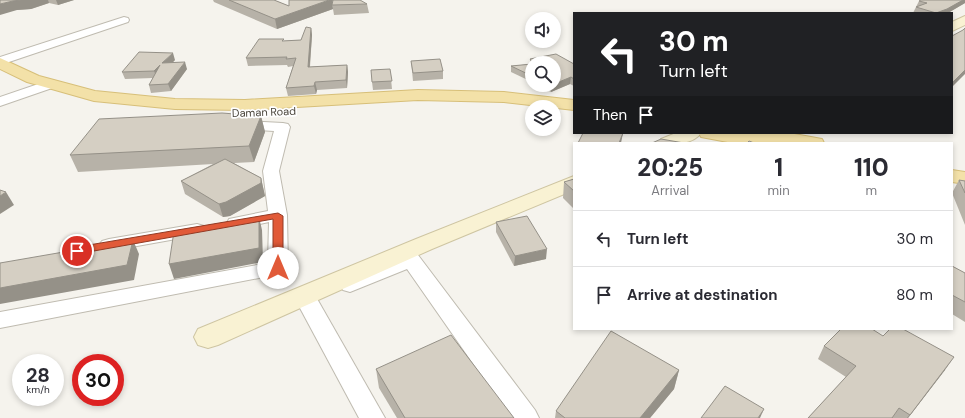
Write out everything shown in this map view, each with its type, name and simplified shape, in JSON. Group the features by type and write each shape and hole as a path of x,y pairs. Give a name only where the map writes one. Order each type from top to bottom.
{"main road":[{"path":"0,62 33,79 94,96 175,104 245,105 418,95 504,97 573,105"},
{"name":"Daman Road","path":"0,79 71,104 160,115 455,105 525,110"},
{"path":"561,113 573,115"},
{"path":"714,134 759,142"},
{"path":"761,134 810,142"},
{"path":"953,166 965,168"},
{"path":"953,176 965,178"}],"street":[{"path":"0,62 124,20"},
{"path":"953,26 965,20"},
{"path":"0,102 50,84"},
{"path":"0,320 278,268 278,216 272,171 283,126 233,125 240,112"},
{"path":"670,142 690,134"},
{"path":"208,337 304,295 573,182"},
{"path":"93,248 278,216"},
{"path":"335,282 338,289 411,260 526,418"},
{"path":"304,295 372,418"}],"building":[{"path":"0,0 21,0 0,4"},
{"path":"229,0 274,0 289,6 289,0 329,0 275,19"},
{"path":"333,0 360,0 367,4 332,5"},
{"path":"963,0 939,12 933,12 916,7 927,3 919,1"},
{"path":"306,27 311,28 308,67 347,65 346,80 315,82 314,86 286,88 296,58 246,58 259,39 284,39 282,41 301,40"},
{"path":"965,28 965,70 953,82 953,35"},
{"path":"139,52 173,53 162,63 185,62 168,84 149,85 160,65 154,71 122,72"},
{"path":"556,54 560,56 546,56"},
{"path":"561,57 573,63 573,78 571,77 561,81"},
{"path":"440,59 443,71 413,73 411,61"},
{"path":"525,65 525,73 511,66"},
{"path":"390,69 392,81 372,82 371,70"},
{"path":"222,113 261,116 249,146 70,155 99,119"},
{"path":"582,134 623,134 619,142 578,142"},
{"path":"661,139 678,142 654,142"},
{"path":"225,159 261,178 261,183 226,202 219,204 181,181"},
{"path":"573,179 573,190 564,182"},
{"path":"959,180 965,181 965,193"},
{"path":"0,190 6,192 0,196"},
{"path":"527,216 547,249 515,256 496,222"},
{"path":"259,217 259,248 169,264 174,231"},
{"path":"133,240 127,265 0,288 0,263"},
{"path":"953,267 965,273 965,302 953,296"},
{"path":"840,330 874,330 883,336 889,330 905,330 954,357 910,415 899,408 892,418 808,418 856,366 824,346"},
{"path":"611,331 679,370 640,418 565,418 556,411"},
{"path":"451,335 514,418 405,418 376,369"},
{"path":"725,386 764,409 758,418 701,418"}],"route":[{"path":"77,251 278,216 278,268"}]}
